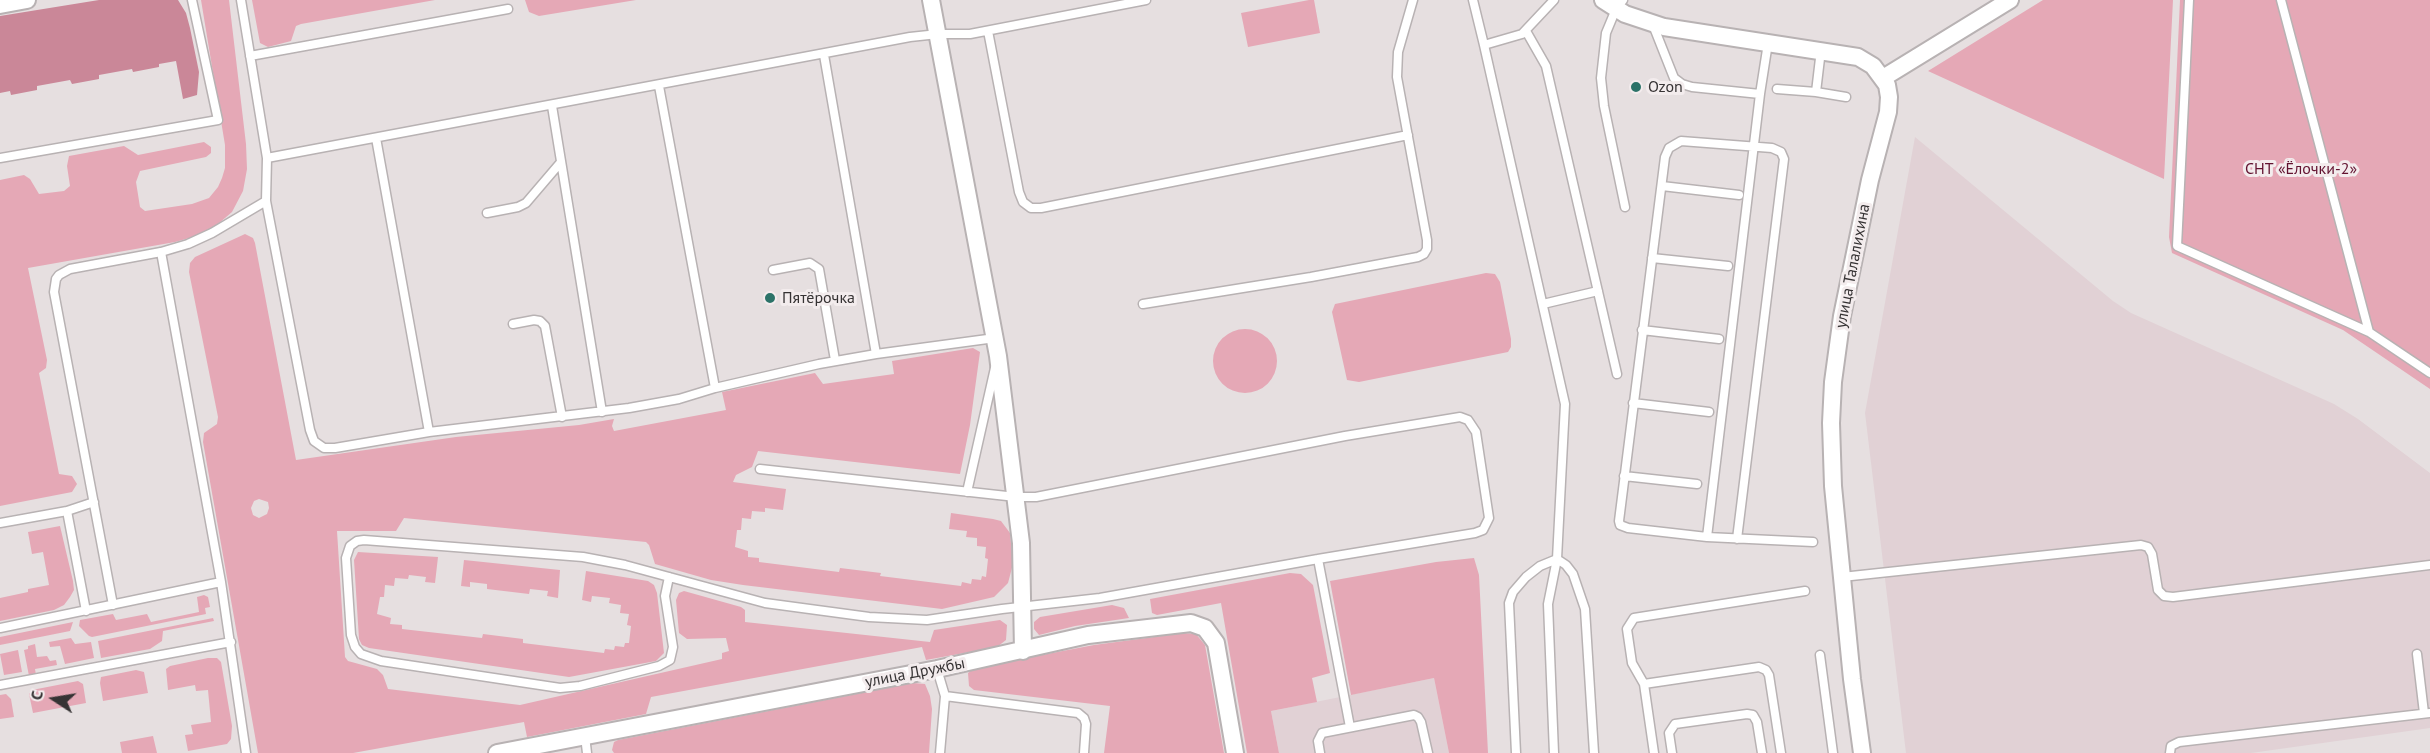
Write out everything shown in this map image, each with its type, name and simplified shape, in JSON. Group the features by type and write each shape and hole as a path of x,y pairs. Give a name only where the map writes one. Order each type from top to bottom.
{"street":[{"path":"0,5 27,0"},
{"path":"931,0 998,356 1021,550 1023,651"},
{"path":"1614,3 1653,24 1691,32 1822,50 1863,59 1874,66 1883,78 2010,0"},
{"name":"улица Талалихина","path":"1862,753 1831,464 1833,382 1848,282 1889,103 1888,91 1883,78"},
{"name":"улица Дружбы","path":"496,753 586,745 1099,633 1181,623 1201,625 1209,631 1216,643 1235,753"}],"lane":[{"path":"0,158 218,120 192,0"},
{"path":"241,0 267,158 266,201 310,430 319,446 330,449 429,432 602,412 679,399 715,388 835,360 995,338"},
{"path":"267,158 938,34 958,36 1146,0"},
{"path":"1143,304 1421,256 1427,249 1427,240 1397,69 1398,52 1413,0"},
{"path":"1473,0 1566,411 1557,559 1547,611 1554,753"},
{"path":"1484,45 1512,38 1526,31 1554,0"},
{"path":"2189,0 2177,246 2369,332 2430,374"},
{"path":"2281,0 2369,332"},
{"path":"1614,3 1604,42 1601,78 1604,106 1625,207"},
{"path":"250,56 508,9"},
{"path":"1653,24 1671,73 1678,82 1692,87 1760,94"},
{"path":"988,31 1019,192 1023,202 1031,208 1041,208 1408,135"},
{"path":"1526,31 1546,66 1617,374"},
{"path":"1707,537 1768,43"},
{"path":"1816,92 1822,50"},
{"path":"824,55 876,354"},
{"path":"659,86 715,388"},
{"path":"1777,89 1846,97"},
{"path":"552,106 602,412"},
{"path":"376,138 429,432"},
{"path":"1737,538 1784,159 1777,149 1677,142 1666,152 1618,517 1620,525 1707,537 1814,542"},
{"path":"487,213 518,207 526,203 561,162"},
{"path":"1662,186 1739,195"},
{"path":"113,605 54,285 59,275 70,269 161,252 201,238 266,201"},
{"path":"161,252 221,582 246,753"},
{"path":"1652,258 1728,266"},
{"path":"772,270 810,263 819,269 835,360"},
{"path":"1543,304 1598,291"},
{"path":"513,324 534,320 540,321 545,326 562,417"},
{"path":"1642,330 1719,339"},
{"path":"967,492 998,356"},
{"path":"1633,404 1709,412"},
{"path":"669,577 665,596 673,647 670,660 660,666 580,686 560,688 381,661 361,654 355,647 350,628 346,554 353,543 364,540 598,559 669,577 765,603 891,619 939,619 1100,598 1475,533 1483,530 1488,522 1489,513 1476,432 1472,423 1464,418 1454,417 1196,465 1046,496 1016,497 760,469"},
{"path":"1624,476 1697,484"},
{"path":"0,523 67,511 94,502"},
{"path":"67,511 86,611"},
{"path":"1842,577 2144,545 2152,554 2158,590 2168,597 2430,565"},
{"path":"1318,559 1350,727"},
{"path":"1516,753 1509,603 1514,592 1526,577 1540,566 1557,559"},
{"path":"1557,559 1573,574 1585,609 1594,753"},
{"path":"0,628 221,582"},
{"path":"1654,753 1644,684 1632,663 1628,629 1634,618 1805,591"},
{"path":"0,685 231,642"},
{"path":"2170,753 2171,746 2179,741 2427,713 2417,654"},
{"path":"1820,655 1833,753"},
{"path":"1644,684 1755,667 1763,668 1770,680 1780,753"},
{"path":"937,669 945,696 940,753"},
{"path":"945,696 1078,713 1084,718 1086,724 1084,753"},
{"path":"1672,753 1670,729 1676,724 1747,714 1754,716 1757,722 1762,753"},
{"path":"1320,753 1318,741 1320,735 1350,727 1417,716 1421,722 1428,753"}],"shaded area":[{"path":"99,0 178,0 186,13 199,72 197,95 183,99 176,61 133,72 132,69 99,75 99,79 72,84 70,80 37,86 37,90 11,95 10,91 0,93 0,16"},
{"path":"1915,137 2113,301 2131,313 2334,404 2358,419 2430,473 2430,728 2251,753 1906,753 1865,413"},
{"path":"1434,678 1449,753 1279,753 1271,711"}],"green space":[{"path":"201,0 229,0 246,144 247,169 243,191 232,212 200,235 175,242 28,268 47,360 46,368 39,373 59,474 72,476 77,484 72,492 0,506 0,180 24,175 30,179 39,194 64,191 70,186 67,166 69,156 124,146 138,155 204,142 211,147 211,153 206,157 140,171 136,182 140,207 145,211 192,204 209,198 222,178 225,168 225,145"},
{"path":"252,0 435,0 301,24 296,26 291,41 268,47 260,43"},
{"path":"525,0 636,0 539,16 529,12"},
{"path":"1314,0 1320,33 1248,47 1241,13"},
{"path":"2043,0 2173,0 2164,179 1928,71"},
{"name":"СНТ «Ёлочки-2»","path":"2180,0 2430,0 2430,389 2343,330 2172,253 2169,237"},
{"path":"245,234 253,238 296,460 456,437 579,425 614,419 612,426 614,431 726,410 722,392 815,373 823,384 894,374 892,361 973,348 980,352 970,425 960,474 758,451 752,467 736,475 733,482 786,489 783,510 765,508 765,512 752,511 751,519 742,518 741,530 737,530 735,547 748,551 748,557 759,558 759,562 839,572 840,568 881,573 880,576 961,586 962,582 971,584 972,579 981,580 982,576 986,577 988,559 985,558 986,547 977,546 977,538 966,537 967,531 949,529 951,513 993,519 1001,521 1010,533 1013,564 1008,583 994,597 942,609 743,585 711,580 655,564 646,542 404,518 396,531 337,531 345,657 348,661 377,669 383,675 388,689 520,705 722,659 722,653 729,651 726,638 687,639 679,633 676,600 679,593 684,591 741,607 745,610 745,622 930,642 934,630 1000,620 1007,625 1006,640 997,647 926,660 922,647 651,697 646,714 527,737 524,722 353,753 258,753 203,442 204,433 217,424 218,417 189,272 190,263 195,257","holes":["259,499 268,502 267,514 259,518 253,515 251,508 254,501"]},
{"path":"1486,273 1495,274 1500,282 1511,339 1508,352 1359,382 1347,380 1332,312 1335,304"},
{"path":"1245,329 1257,331 1268,338 1275,349 1277,361 1275,373 1268,384 1257,391 1245,393 1233,391 1222,384 1215,373 1213,361 1215,349 1222,338 1233,331"},
{"path":"60,526 73,581 74,590 70,597 64,605 54,610 0,621 0,598 49,585 43,552 32,554 28,532"},
{"path":"358,552 438,557 435,583 425,582 426,577 409,575 408,579 395,578 394,586 385,585 384,597 380,597 377,614 391,618 390,624 402,625 402,629 482,638 483,634 523,639 523,643 604,653 605,649 614,650 615,646 624,647 625,643 629,643 631,626 627,625 629,614 620,613 621,605 609,603 610,598 592,596 591,602 582,600 586,571 648,581 654,585 657,593 664,653 656,661 569,677 369,648 362,645 359,639 354,560"},
{"path":"1474,558 1479,575 1488,753 1449,753 1434,678 1351,695 1330,581 1436,562"},
{"path":"464,560 560,570 558,598 547,596 548,591 530,589 529,594 487,589 487,584 470,582 470,587 461,586"},
{"path":"1290,573 1301,574 1313,585 1330,673 1312,678 1317,702 1271,711 1279,753 1247,753 1221,603 1157,615 1152,613 1150,599"},
{"path":"204,595 208,597 210,607 205,608 206,614 92,637 79,626 80,620 113,614 116,620 147,614 151,622 199,612 197,597"},
{"path":"1112,605 1124,608 1129,618 1075,626 1039,635 1034,629 1034,622 1040,617"},
{"path":"213,618 214,621 163,631 162,641 150,649 101,658 98,641"},
{"path":"73,622 70,631 0,645 0,637"},
{"path":"1184,633 1196,634 1205,645 1224,753 1104,753 1110,706 974,690 969,686 968,673 974,668 1094,645"},
{"path":"71,638 75,644 91,642 94,658 65,664 60,646 50,647 49,642"},
{"path":"35,644 37,657 47,656 50,661 56,660 57,665 35,669 36,675 29,676 24,650"},
{"path":"18,650 22,672 4,675 0,654"},
{"path":"217,658 221,662 232,726 231,739 227,744 188,751 185,735 193,734 191,725 211,722 208,690 196,691 195,685 168,690 166,669 170,666"},
{"path":"136,670 144,672 148,693 103,701 101,677"},
{"path":"78,681 83,684 86,703 33,713 29,694 32,690"},
{"path":"913,683 925,684 930,696 932,709 929,753 614,753 612,750 614,742 618,740"},
{"path":"6,694 11,699 14,717 0,719 0,695"},
{"path":"153,736 157,753 122,753 120,742"}],"place":[{"name":"Ozon","path":"1636,87"},
{"name":"Пятёрочка","path":"770,298"}]}
